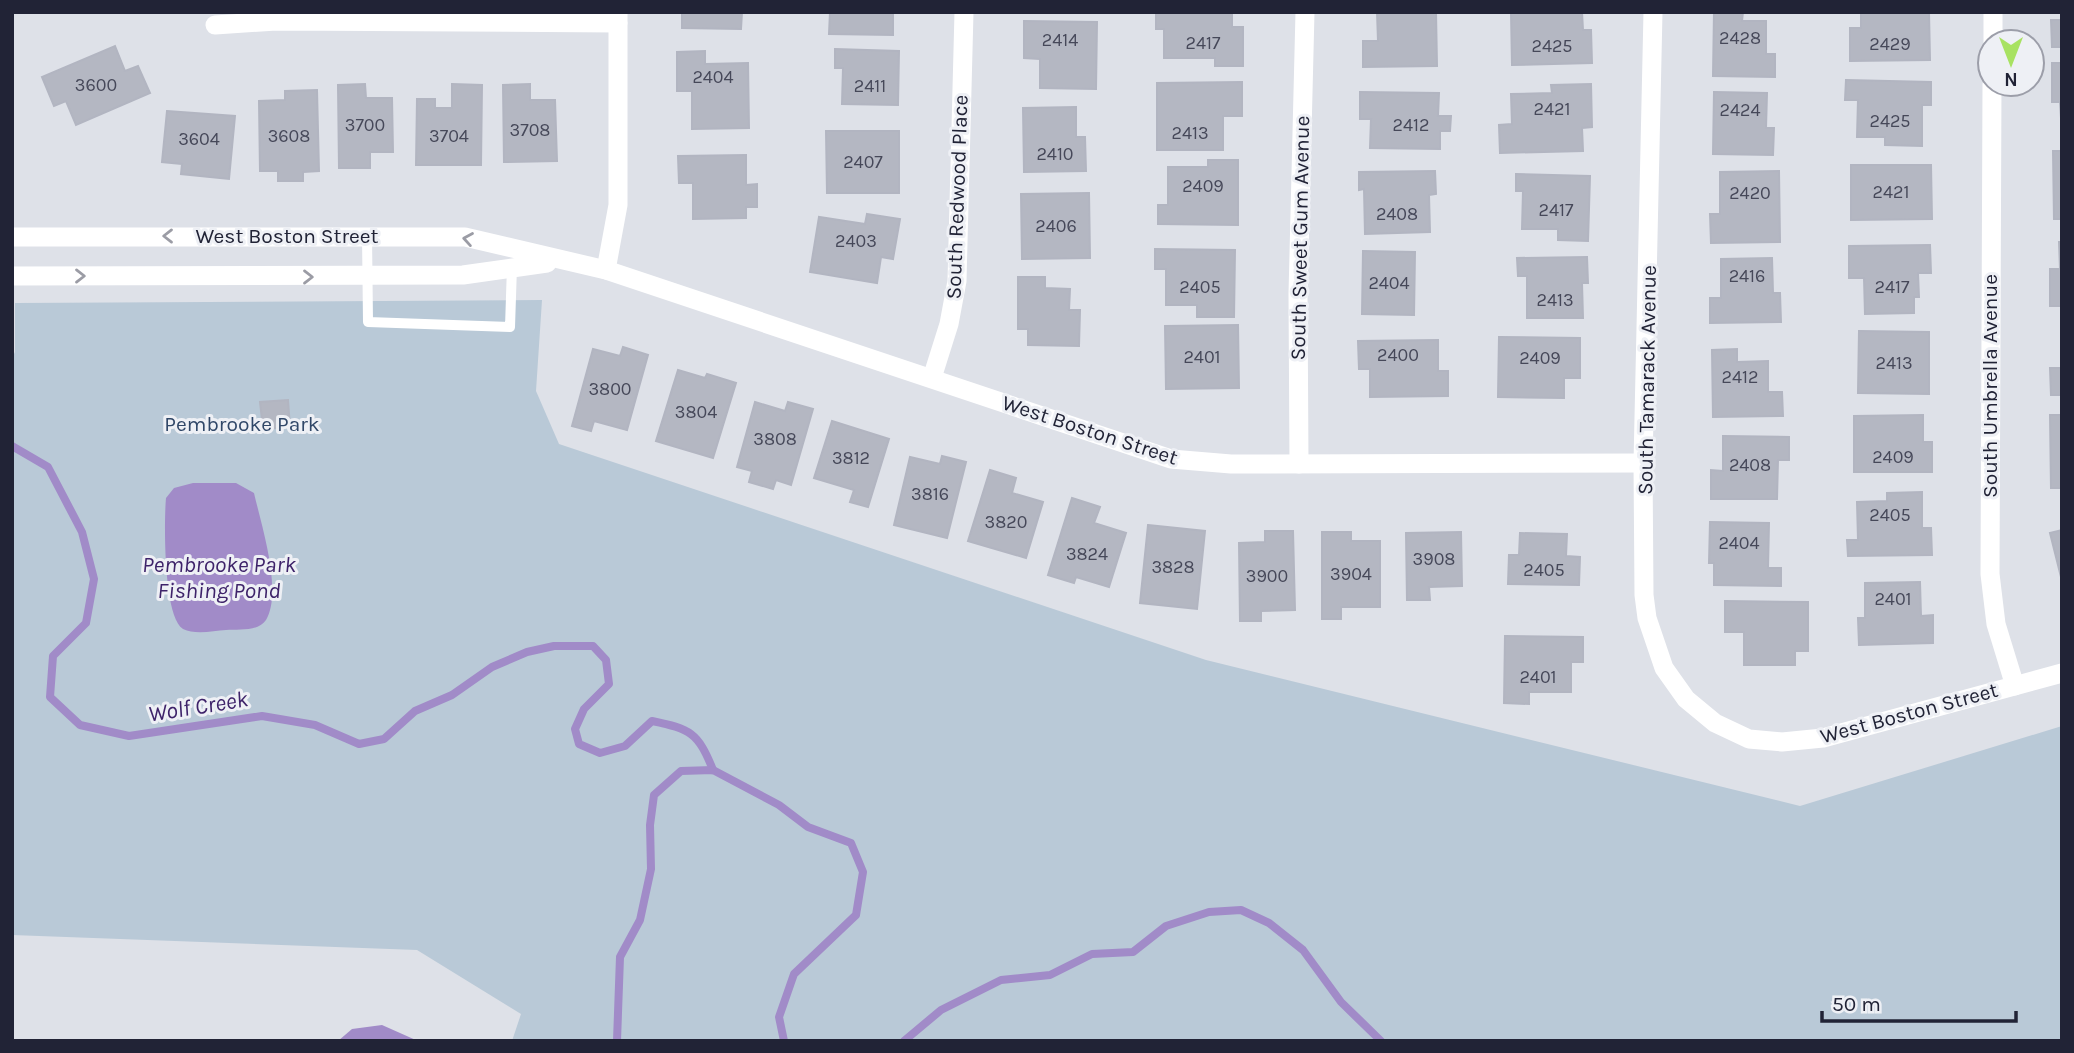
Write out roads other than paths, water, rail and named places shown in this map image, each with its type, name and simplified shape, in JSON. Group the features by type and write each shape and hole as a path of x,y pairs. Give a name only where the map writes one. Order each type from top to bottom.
{"street":[{"name":"South Redwood Place","path":"932,378 949,324 957,281 964,12"},
{"name":"South Sweet Gum Avenue","path":"1299,464 1299,255 1305,12"},
{"name":"South Tamarack Avenue","path":"1653,12 1643,463 1647,618 1664,668 1686,699 1715,723"},
{"path":"215,25 276,21 618,18 618,205 606,270"},
{"name":"South Umbrella Avenue","path":"1992,98 1990,574 1996,624 2015,685"},
{"name":"West Boston Street","path":"12,237 465,237 512,258 558,261 606,270 1171,458 1231,464 1643,463"},
{"name":"West Boston Street","path":"12,276 464,275 512,258"},
{"name":"West Boston Street","path":"1715,723 1749,739 1782,742 1824,738 2062,673"}],"lane":[{"path":"367,236 368,322 510,327 512,258"}],"water":[{"name":"Pembrooke Park Fishing Pond","path":"193,483 236,483 254,493 272,575 271,607 266,620 258,626 198,632 183,629 176,621 166,567 166,498 174,488"},
{"path":"382,1025 418,1041 338,1041 352,1029"}],"waterway":[{"name":"Wolf Creek","path":"12,446 48,467 82,532 94,579 86,623 53,656 50,697 80,725 129,736 262,716 315,725 359,744 384,739 415,711 452,695 492,667 527,652 554,646 593,646 606,660 609,684 584,709 575,729 579,744 600,753 625,746 652,721 691,734 702,747 713,770"},
{"path":"617,1041 620,957 640,920 651,869 650,825 654,795 681,771 713,770 779,805 808,827 851,843 863,872 856,915 794,974 779,1017 784,1041"},
{"path":"904,1041 941,1010 1001,980 1050,975 1092,954 1133,952 1166,926 1209,912 1241,910 1269,923 1303,950 1341,1002 1381,1041"}],"park label":[{"name":"Pembrooke Park","path":"242,424"}]}
